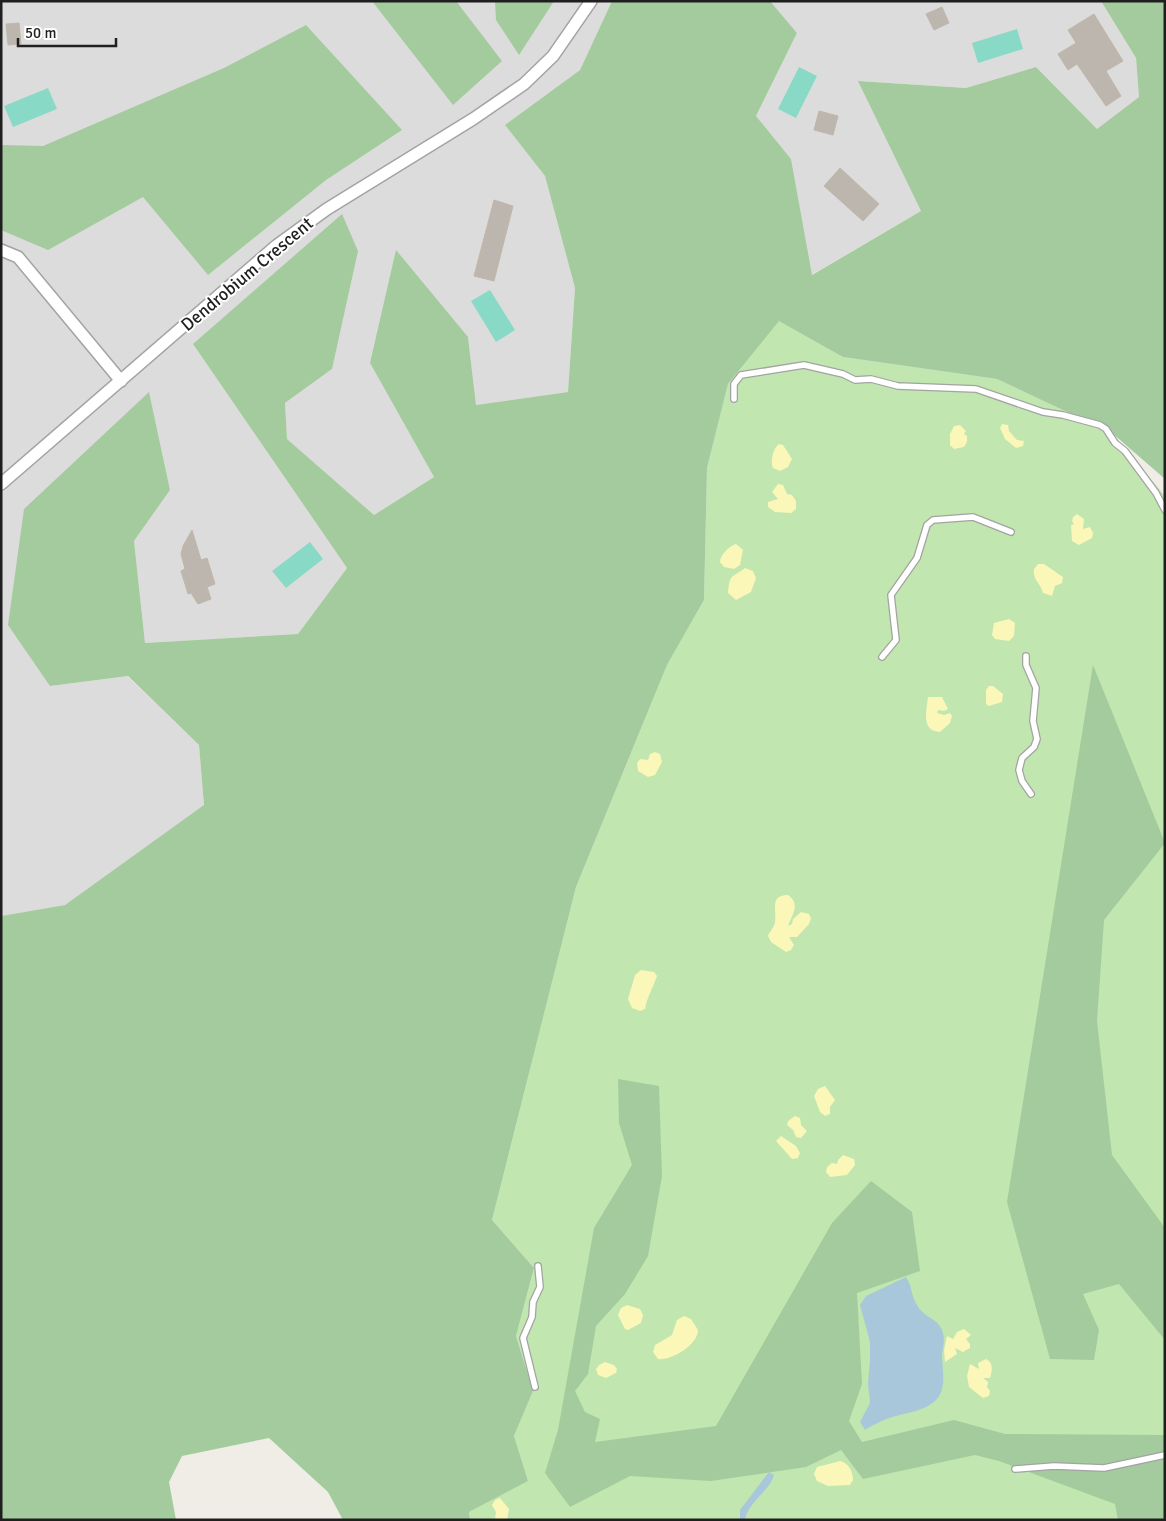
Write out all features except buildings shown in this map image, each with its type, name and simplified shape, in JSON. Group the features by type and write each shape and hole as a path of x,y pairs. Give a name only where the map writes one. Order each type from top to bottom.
{"street":[{"name":"Dendrobium Crescent","path":"1,484 276,246 304,225 524,84 553,56 591,1"},
{"path":"1,250 18,257 121,381"}],"lane":[{"path":"734,399 734,384 741,374 797,365 843,374 855,380 871,379 898,386 964,388 982,391 1042,412 1077,418 1106,428 1149,483 1165,510"},
{"path":"882,657 896,640 891,594 920,553 925,528 929,522 936,518 973,517 1011,532"},
{"path":"1026,656 1026,665 1036,688 1033,721 1037,739 1034,747 1022,758 1019,770 1022,781 1031,794"},
{"path":"535,1387 523,1338 532,1317 533,1302 540,1287 538,1266"},
{"path":"1016,1469 1054,1466 1104,1468 1165,1455"}],"shaded area":[{"path":"1,1 612,1 580,70 505,125 545,176 575,288 568,392 476,405 468,337 370,363 434,477 374,515 287,439 285,403 332,369 193,344 347,568 298,634 145,643 134,541 170,490 149,393 50,686 127,676 199,745 204,806 65,905 1,916"},
{"path":"770,1 1101,1 1136,58 1139,97 1097,129 1036,67 966,88 859,81 921,211 811,275 791,159 756,116 797,33"},
{"path":"1017,29 1023,49 978,63 972,43"},
{"path":"799,67 817,76 796,118 778,109"},
{"path":"48,88 57,109 13,127 4,106"},
{"path":"490,290 515,330 496,342 471,301"},
{"path":"310,542 323,559 286,588 272,571"},
{"path":"906,1277 919,1309 936,1322 943,1331 943,1386 934,1402 916,1411 888,1418 865,1430 860,1422 870,1403 868,1384 870,1342 860,1305 866,1296"},
{"path":"769,1472 774,1475 768,1487 750,1508 745,1520 740,1520 740,1510"}],"green space":[{"path":"372,1 456,1 502,61 453,105"},
{"path":"495,1 554,1 519,55 496,20"},
{"path":"612,1 770,1 797,33 756,116 791,159 812,275 921,211 858,81 966,88 1036,67 1097,129 1139,97 1136,58 1101,1 1165,1 1165,479 1112,433 997,379 843,357 779,321 728,384 707,468 704,600 667,665 576,887 492,1220 534,1268 516,1336 533,1391 514,1436 528,1481 469,1512 470,1520 343,1520 328,1492 269,1438 182,1456 169,1482 176,1520 1,1520 1,916 65,905 204,805 199,745 128,676 50,686 8,625 24,509 149,392 170,490 134,541 145,643 298,634 347,568 193,344 342,214 358,251 332,369 285,403 287,439 374,515 434,477 370,363 396,250 468,337 476,405 568,392 575,288 545,176 505,125 580,70"},
{"path":"306,25 402,130 326,180 208,275 143,197 48,250 1,230 1,145 43,146 224,68"},
{"path":"779,320 843,357 997,379 1112,433 1165,496 1165,1520 470,1520 469,1512 528,1481 514,1436 533,1391 516,1336 534,1268 492,1220 576,887 667,665 704,600 707,468 728,384"},
{"path":"1093,665 1165,843 1104,920 1097,1021 1112,1155 1165,1228 1165,1340 1119,1284 1083,1294 1099,1330 1094,1360 1050,1359 1007,1202"},
{"path":"618,1079 659,1086 662,1176 648,1256 625,1294 596,1326 588,1374 575,1391 585,1412 600,1419 595,1442 716,1426 832,1223 871,1181 912,1212 920,1271 857,1293 862,1384 849,1421 862,1442 954,1420 1005,1434 1165,1435 1165,1520 1118,1520 1115,1504 999,1461 975,1455 863,1479 841,1450 806,1467 711,1481 630,1476 570,1507 545,1473 558,1430 594,1228 632,1165 619,1123"}],"sand":[{"path":"1002,424 1008,425 1009,431 1017,440 1024,441 1023,446 1016,448 1005,439 1000,428"},
{"path":"960,425 966,431 964,434 967,436 967,442 964,447 954,449 950,445 950,434 954,426"},
{"path":"779,444 783,445 792,459 788,467 780,471 773,468 772,462 774,452"},
{"path":"778,484 783,485 787,494 792,495 796,501 796,509 791,513 775,512 768,507 768,502 778,499 772,492"},
{"path":"1077,514 1084,519 1083,529 1090,527 1093,533 1092,538 1079,545 1072,541 1071,525 1074,524 1072,521 1073,517"},
{"path":"736,544 743,550 740,565 734,569 724,567 720,562 723,554"},
{"path":"1038,564 1044,564 1063,577 1062,583 1055,586 1052,596 1043,593 1035,579 1034,569"},
{"path":"745,568 753,571 756,578 751,592 736,600 728,593 729,583 732,578"},
{"path":"1009,619 1015,623 1014,636 1009,641 995,639 992,635 994,623"},
{"path":"989,686 993,686 1003,694 1002,702 989,706 986,704 986,690"},
{"path":"928,697 942,697 948,709 944,711 938,710 937,713 944,715 950,713 952,716 950,723 940,732 934,731 927,724"},
{"path":"655,752 660,754 662,762 655,775 648,777 638,771 637,763 640,759 648,760 650,754"},
{"path":"788,895 792,898 795,906 788,926 792,924 793,919 801,912 809,914 811,918 809,924 797,937 789,937 794,945 791,950 786,952 771,942 768,936 775,922 776,900"},
{"path":"641,970 654,972 657,976 645,1009 640,1011 632,1008 628,999 635,975"},
{"path":"825,1086 835,1100 830,1107 830,1114 825,1116 820,1112 814,1096 818,1089"},
{"path":"795,1116 800,1118 801,1125 807,1131 801,1138 796,1137 793,1130 787,1125 788,1121"},
{"path":"781,1136 796,1146 800,1153 798,1158 792,1159 776,1141"},
{"path":"843,1155 854,1159 855,1165 847,1175 830,1177 826,1172 827,1167 832,1163 837,1164"},
{"path":"627,1305 640,1309 643,1315 641,1323 628,1330 625,1329 618,1315 621,1308"},
{"path":"684,1316 691,1319 698,1330 694,1341 676,1355 658,1359 653,1352 655,1345 672,1335 677,1320"},
{"path":"964,1329 971,1335 966,1339 970,1344 970,1348 963,1352 955,1348 957,1354 945,1362 944,1350 947,1336 953,1339 957,1332"},
{"path":"986,1359 989,1361 992,1370 990,1378 983,1378 988,1382 987,1387 990,1391 989,1396 983,1398 969,1387 967,1376 970,1364 979,1369 978,1363"},
{"path":"605,1362 614,1365 617,1369 616,1373 606,1378 598,1375 596,1369"},
{"path":"840,1461 846,1464 851,1471 853,1480 850,1485 828,1486 817,1481 814,1474 817,1467"},
{"path":"500,1498 509,1509 507,1520 495,1519 496,1512 492,1505 495,1500"}]}
